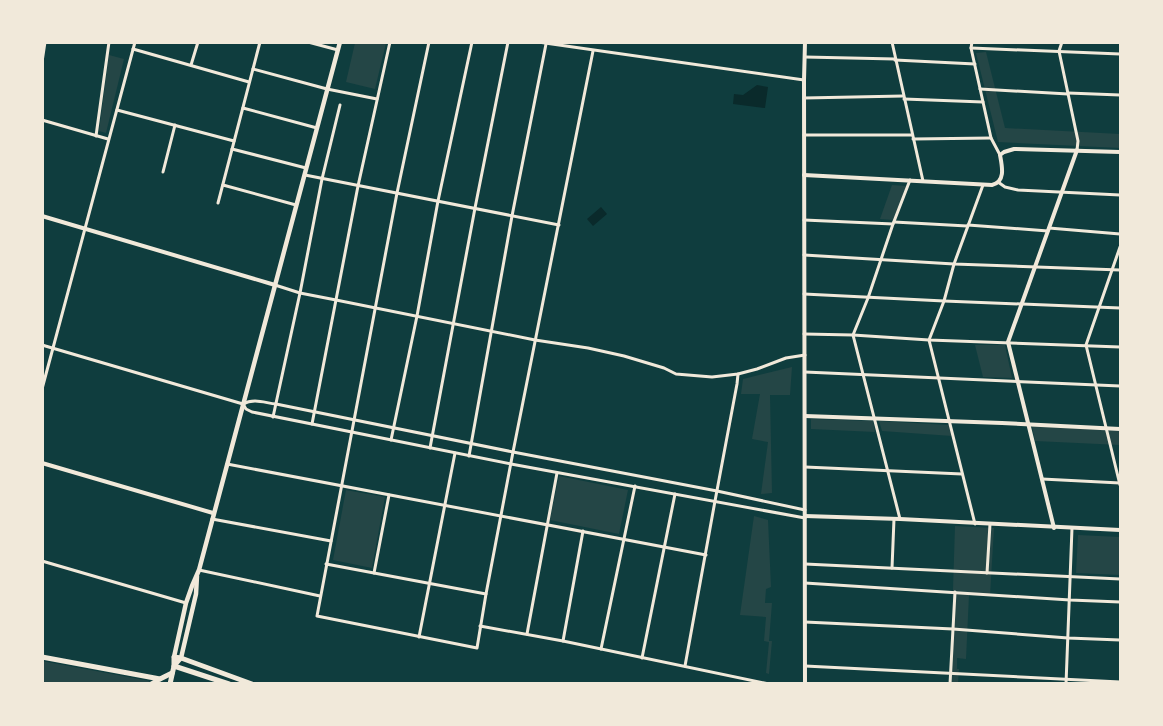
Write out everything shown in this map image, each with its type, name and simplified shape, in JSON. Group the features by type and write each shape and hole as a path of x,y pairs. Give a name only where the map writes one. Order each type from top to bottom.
{"main road":[{"path":"170,684 186,604 198,572 340,42"},
{"path":"174,666 181,658 196,594 198,572"},
{"path":"42,657 160,679"},
{"path":"174,657 252,684"},
{"path":"174,666 229,684"},
{"path":"151,684 172,673"}],"street":[{"path":"42,62 45,42"},
{"path":"96,136 109,42"},
{"path":"42,389 135,42"},
{"path":"191,65 198,42"},
{"path":"218,203 260,42"},
{"path":"308,42 338,50"},
{"path":"312,424 358,186 390,42"},
{"path":"429,42 397,193 317,616 477,648 513,452 593,51"},
{"path":"391,440 438,201 472,42"},
{"path":"430,448 508,42"},
{"path":"538,42 804,80"},
{"path":"805,42 805,684"},
{"path":"892,42 923,181"},
{"path":"972,42 971,48 990,138 1000,155 1002,173 997,183"},
{"path":"1054,528 1008,342 1077,150 1078,141 1059,52 1062,42"},
{"path":"469,456 512,216 546,44"},
{"path":"971,48 1120,54"},
{"path":"133,49 250,82"},
{"path":"805,56 974,64"},
{"path":"253,69 327,89 377,99"},
{"path":"980,89 1120,95"},
{"path":"804,98 904,98 983,102"},
{"path":"273,417 322,179 340,105"},
{"path":"243,108 317,128"},
{"path":"117,110 234,141"},
{"path":"42,120 108,140"},
{"path":"163,172 175,125"},
{"path":"804,135 990,138"},
{"path":"1000,155 1009,150 1019,148 1120,152"},
{"path":"232,149 306,168"},
{"path":"304,175 559,225"},
{"path":"804,175 984,185 997,183 1018,190 1120,195"},
{"path":"900,519 853,335 910,180"},
{"path":"222,185 296,205"},
{"path":"975,524 928,340 944,302 954,264 984,185"},
{"path":"42,216 300,292 535,340 588,348 624,356 664,368 676,374 712,377 738,374 786,358 805,355"},
{"path":"804,220 968,225 1120,234"},
{"path":"1042,479 1120,484 1086,345 1120,247"},
{"path":"804,255 954,264 1120,270"},
{"path":"804,294 944,302 1120,308"},
{"path":"804,334 1120,347"},
{"path":"42,345 243,404 254,401 276,404 805,510"},
{"path":"805,372 1120,386"},
{"path":"685,666 714,501 738,384 738,374"},
{"path":"243,404 246,409 252,412 273,417 511,464 805,517 900,519 1120,530"},
{"path":"805,416 1120,429"},
{"path":"419,637 455,453"},
{"path":"42,463 213,513"},
{"path":"227,464 706,555"},
{"path":"805,467 962,474"},
{"path":"527,634 557,472"},
{"path":"601,650 635,486"},
{"path":"374,573 389,494"},
{"path":"642,658 675,494"},
{"path":"212,519 331,541"},
{"path":"892,568 894,519"},
{"path":"986,573 990,524"},
{"path":"1066,681 1072,528"},
{"path":"563,642 584,531"},
{"path":"42,561 186,604"},
{"path":"326,564 486,594"},
{"path":"805,564 1120,579"},
{"path":"198,572 320,596"},
{"path":"805,582 1120,602"},
{"path":"950,684 955,592"},
{"path":"805,622 1120,640"},
{"path":"480,626 769,684"},
{"path":"805,666 1066,681 1120,682"}],"shaded area":[{"path":"355,43 386,43 375,89 346,82"},
{"path":"986,52 1005,128 1120,134 1120,148 998,142 976,53"},
{"path":"109,55 124,59 106,133 99,131"},
{"path":"757,85 768,87 765,108 733,104 734,94 743,95"},
{"path":"892,185 906,186 893,220 880,219"},
{"path":"601,207 607,214 593,226 587,219"},
{"path":"975,345 1005,345 1012,378 983,377"},
{"path":"792,367 790,395 770,395 772,493 761,494 768,442 752,439 760,394 741,394 743,379"},
{"path":"811,419 873,421 875,432 811,429"},
{"path":"879,421 949,425 952,436 882,431"},
{"path":"1032,426 1120,431 1120,445 1035,441"},
{"path":"559,476 628,490 619,534 550,520"},
{"path":"346,490 385,497 372,568 333,560"},
{"path":"754,516 768,520 771,587 766,589 765,603 772,603 769,641 772,641 769,674 766,673 769,642 764,641 766,617 740,615"},
{"path":"955,526 994,528 990,596 969,595 966,659 957,658 957,669 959,669 958,683 950,684"},
{"path":"1078,535 1120,537 1120,575 1076,573"},
{"path":"42,661 150,681 145,684 43,683"}]}
